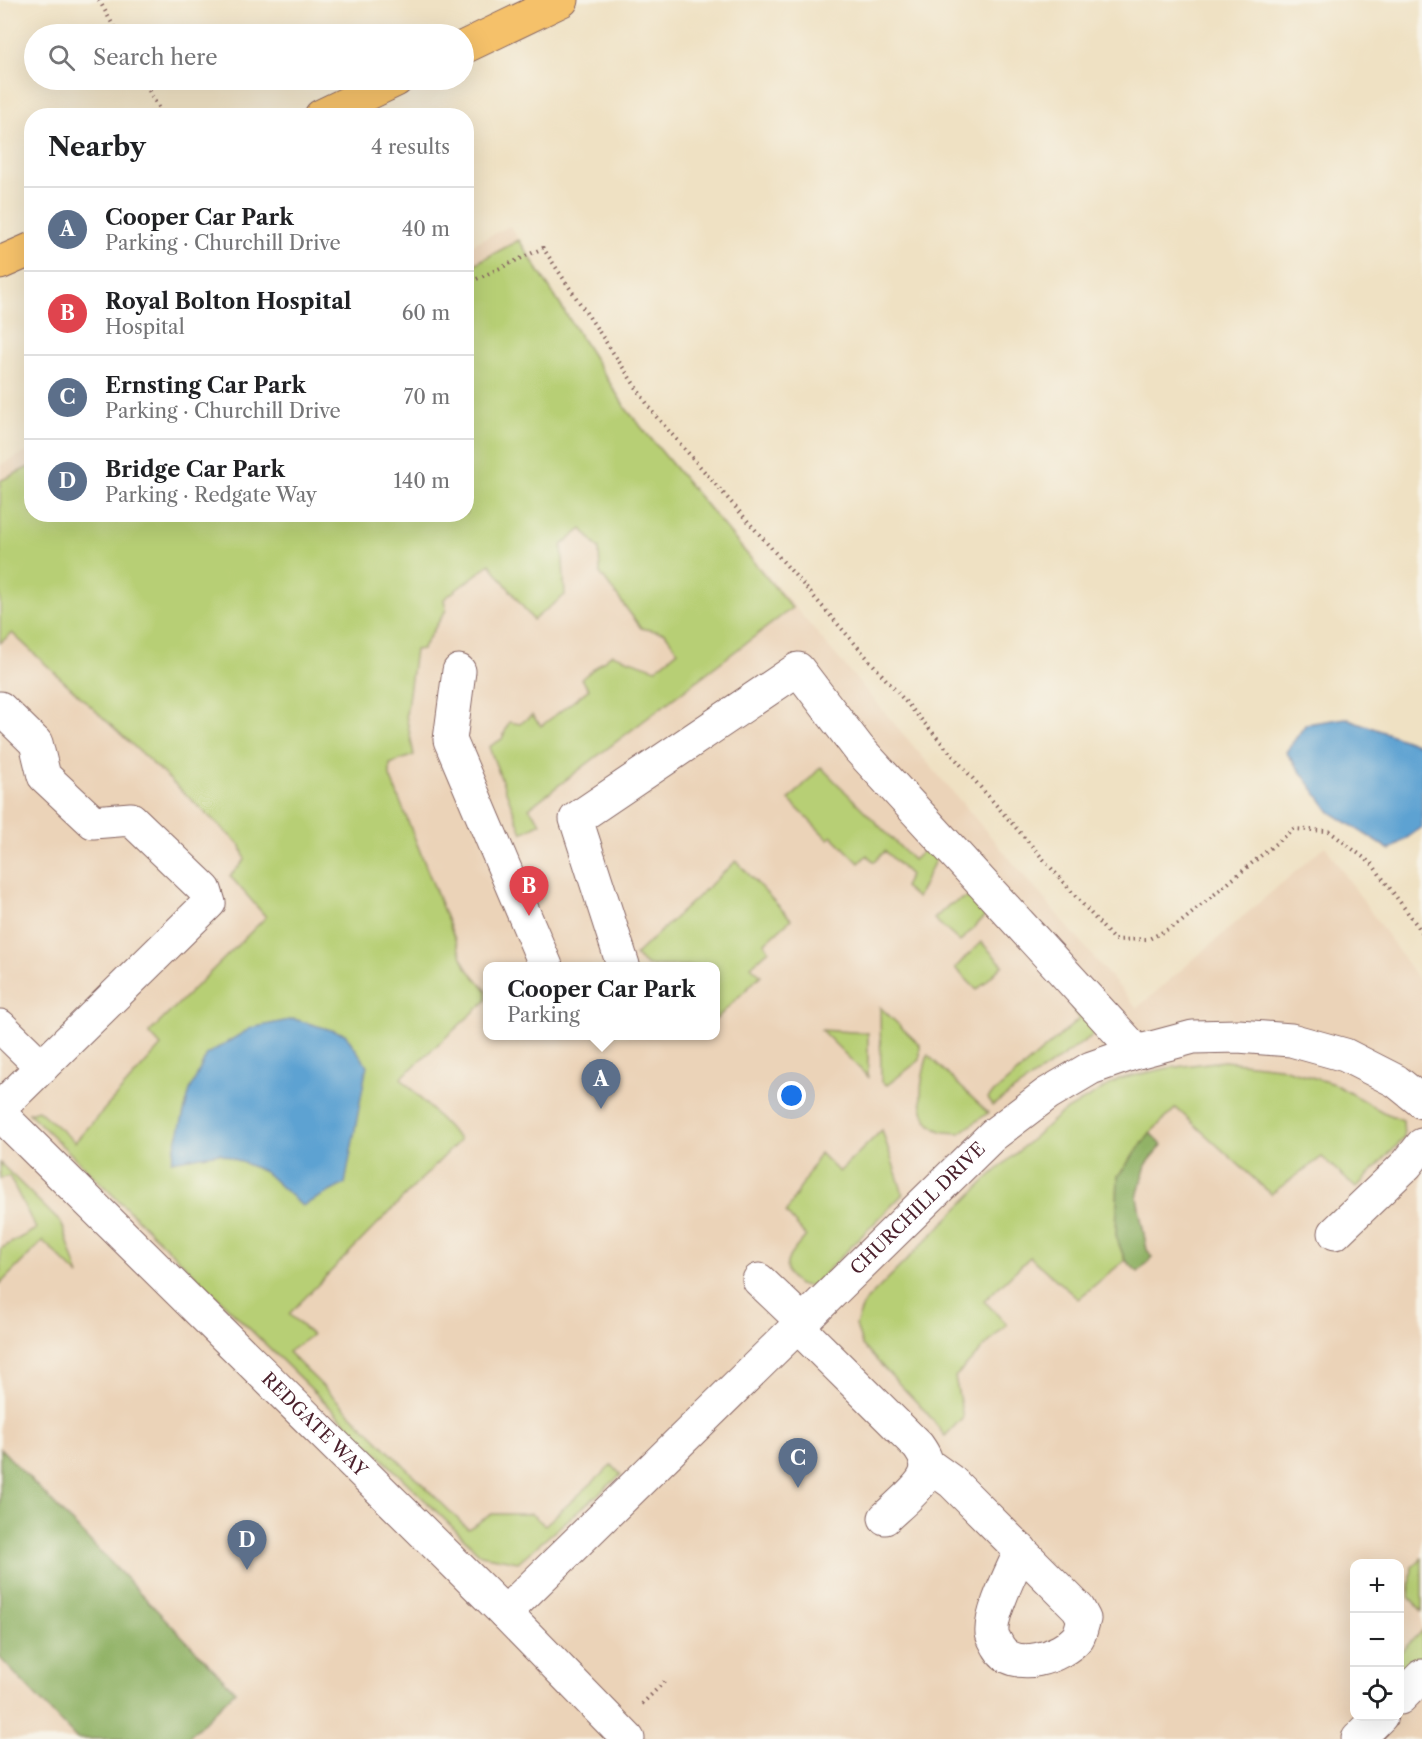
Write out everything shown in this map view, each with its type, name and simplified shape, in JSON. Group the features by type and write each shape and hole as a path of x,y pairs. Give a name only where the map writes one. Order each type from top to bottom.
{"main road":[{"path":"474,42 562,0"},
{"path":"338,108 375,90"},
{"path":"0,263 24,252"}],"street":[{"path":"622,962 576,819 798,669 859,749 1137,1052"},
{"path":"459,671 450,740 544,962"},
{"path":"0,708 36,743 44,776 93,822 131,819 205,890 209,903 0,1108"},
{"path":"0,1026 42,1067"},
{"name":"CHURCHILL DRIVE","path":"506,1613 993,1135 1047,1094 1091,1068 1137,1052 1193,1037 1238,1036 1291,1040 1345,1055 1396,1081 1422,1102"},
{"name":"REDGATE WAY","path":"0,1114 506,1613 628,1739"},
{"path":"1335,1233 1407,1164 1422,1145"},
{"path":"759,1280 924,1454 927,1464 926,1474 885,1518"},
{"path":"927,1464 952,1482 1021,1550"},
{"path":"1404,1694 1422,1676"},
{"path":"1358,1739 1376,1721"}],"path":[{"path":"99,0 112,24"},
{"path":"149,90 159,108"},
{"path":"474,280 543,248 654,414 1114,940 1149,939 1180,923 1293,830 1329,831 1372,864 1422,932"}],"shaded area":[{"path":"510,226 629,413 1137,1008 1325,846 1422,985 1422,1739 0,1739 0,465 24,453 24,522 474,522 474,244"}],"green space":[{"path":"519,240 627,410 792,608 529,808 541,823 522,833 489,747 502,739 509,722 520,724 532,715 541,726 589,689 581,679 612,654 656,669 678,651 665,633 641,628 600,573 599,549 582,529 562,545 565,595 533,620 490,564 444,599 446,610 422,649 415,650 406,715 414,755 390,764 390,776 466,967 483,986 483,1004 401,1078 460,1140 289,1314 312,1335 288,1352 468,1529 492,1514 531,1514 545,1525 612,1465 621,1475 518,1562 481,1555 29,1113 38,1110 75,1142 161,1046 149,1033 266,917 230,876 245,860 241,846 12,633 0,643 0,481 24,469 24,522 474,522 474,264"},
{"path":"821,767 913,860 932,843 940,850 917,898 904,887 910,875 885,851 874,862 867,855 859,863 832,836 828,839 789,800"},
{"path":"736,861 791,919 765,943 769,950 751,966 761,975 720,1015 720,962 643,962 635,955"},
{"path":"964,898 978,898 992,909 960,942 934,919 949,905"},
{"path":"981,942 1003,965 977,990 955,968"},
{"path":"1069,1002 1094,1022 1093,1035 992,1106 988,1098 1079,1019"},
{"path":"880,1007 920,1045 920,1060 887,1085 881,1081"},
{"path":"821,1030 868,1033 868,1077"},
{"path":"928,1055 988,1113 960,1133 941,1131 926,1118 922,1108 921,1086"},
{"path":"1224,1061 1279,1067 1334,1084 1383,1112 1403,1120 1404,1138 1356,1188 1322,1157 1271,1194 1176,1108 1150,1133 1118,1176 1116,1236 1125,1260 1078,1299 1030,1257 984,1301 1007,1324 955,1377 963,1417 945,1436 927,1413 862,1345 856,1325 864,1303 987,1179 1059,1115 1119,1079 1168,1068"},
{"path":"882,1130 903,1194 812,1286 798,1285 786,1269 791,1254 806,1236 786,1213 820,1153 839,1172"},
{"path":"1150,1133 1162,1145 1146,1165 1137,1197 1147,1250 1153,1257 1138,1272 1125,1260 1116,1236 1118,1176"},
{"path":"0,1163 62,1224 79,1276 43,1241 0,1284 0,1249 36,1229 9,1176 0,1179"},
{"path":"0,1448 235,1691 187,1739 77,1739 0,1658"},
{"path":"1422,1558 1422,1611 1409,1597 1412,1567"},
{"path":"1422,1630 1422,1657 1404,1673 1404,1649"}],"water":[{"path":"1346,718 1422,746 1422,827 1390,850 1330,812 1286,752 1306,724"},
{"path":"294,1019 345,1034 367,1065 345,1184 302,1206 265,1172 220,1153 171,1161 190,1090 207,1054 251,1028"}],"place":[{"name":"Royal Bolton Hospital","path":"529,916"},
{"name":"Cooper Car Park","path":"601,1109"},
{"name":"Ernsting Car Park","path":"798,1488"},
{"name":"Bridge Car Park","path":"247,1570"}]}
